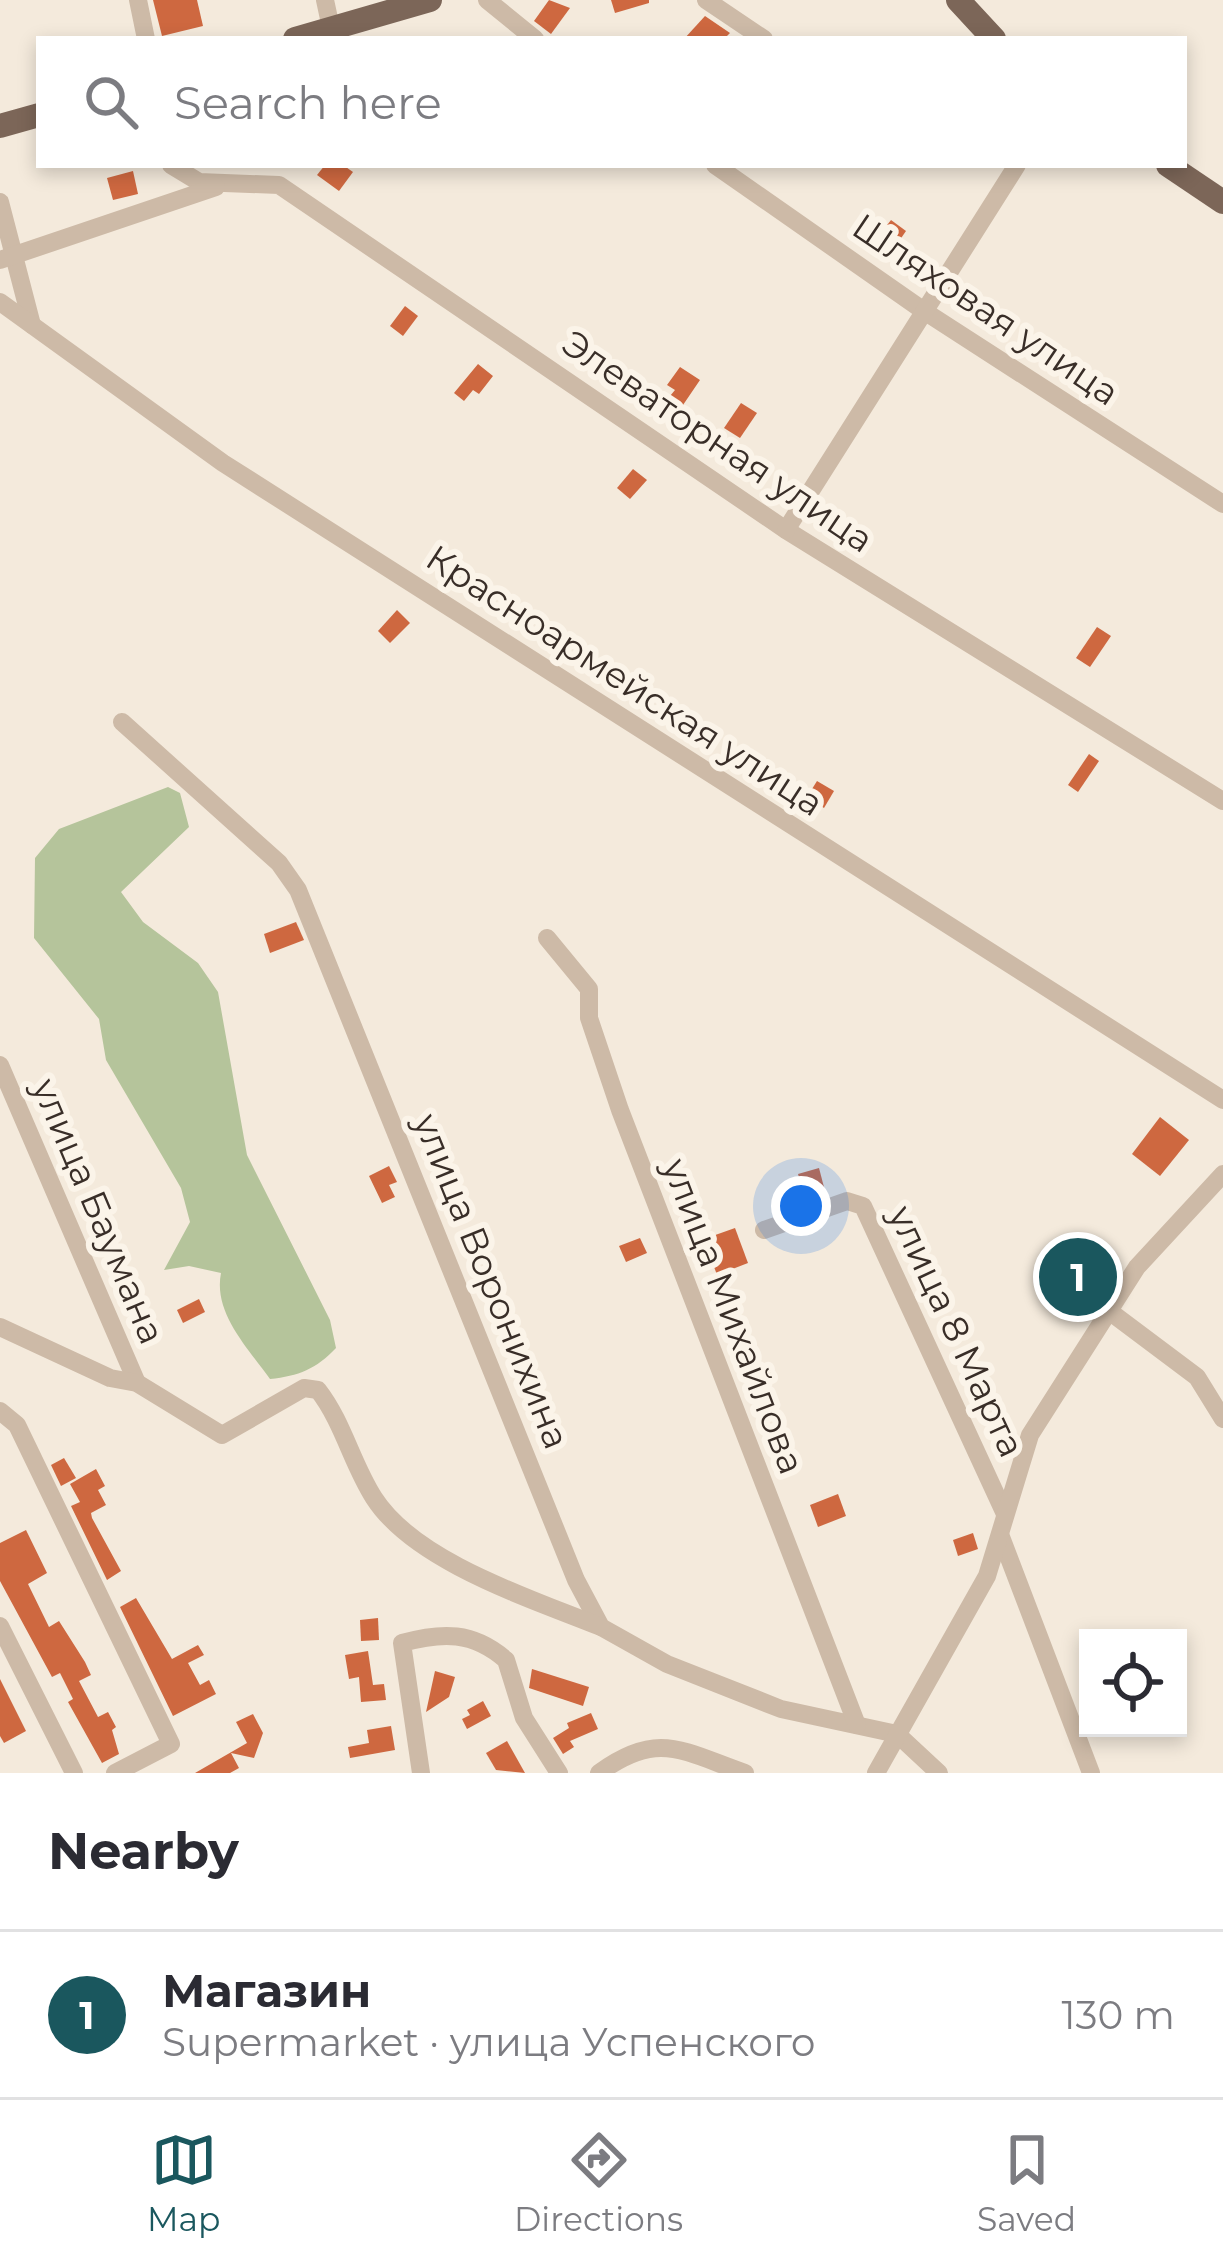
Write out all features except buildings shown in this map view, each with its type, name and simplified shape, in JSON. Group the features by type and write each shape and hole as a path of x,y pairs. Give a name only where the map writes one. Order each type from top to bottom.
{"main road":[{"path":"305,36 430,0"},
{"path":"958,0 991,36"},
{"path":"0,126 36,116"},
{"path":"1172,168 1223,202"}],"street":[{"path":"138,0 145,36"},
{"path":"326,0 331,28"},
{"path":"487,0 531,36"},
{"path":"706,0 760,36"},
{"name":"Элеваторная улица","path":"176,168 199,182 279,185 786,530 1223,802"},
{"name":"Шляховая улица","path":"719,168 924,310 1223,504"},
{"path":"786,530 1015,168"},
{"path":"7,258 226,183"},
{"path":"0,202 7,258 32,325"},
{"name":"Красноармейская улица","path":"0,302 223,463 1223,1100"},
{"name":"улица Воронихина","path":"122,722 279,863 298,890 576,1580 601,1627"},
{"name":"улица Михайлова","path":"547,938 590,989 589,1018 620,1110 857,1725"},
{"name":"улица Баумана","path":"0,1065 137,1382"},
{"path":"876,1773 987,1576 1030,1435 1137,1268 1223,1174"},
{"name":"улица 8 Марта","path":"764,1230 847,1201 863,1206 1006,1514"},
{"path":"1109,1311 1197,1377 1223,1419"},
{"path":"0,1328 110,1378 137,1382 222,1435 304,1388 318,1390 390,1520 415,1540 514,1592 601,1627 667,1664 782,1709 896,1734 939,1773"},
{"path":"0,1412 17,1425 171,1744 116,1773"},
{"path":"1001,1537 1091,1773"},
{"path":"0,1626 74,1773"},
{"path":"421,1773 402,1643 443,1632 499,1653 510,1665 524,1718 559,1773"},
{"path":"599,1773 644,1746 663,1744 745,1773"}],"green space":[{"path":"168,787 180,793 189,827 121,892 143,922 198,963 218,992 247,1155 330,1320 336,1348 314,1366 290,1376 270,1379 243,1342 222,1302 221,1273 189,1266 164,1270 190,1222 181,1188 106,1060 99,1019 34,938 35,858 59,829"}],"place":[{"name":"Магазин","path":"1078,1277"}]}
